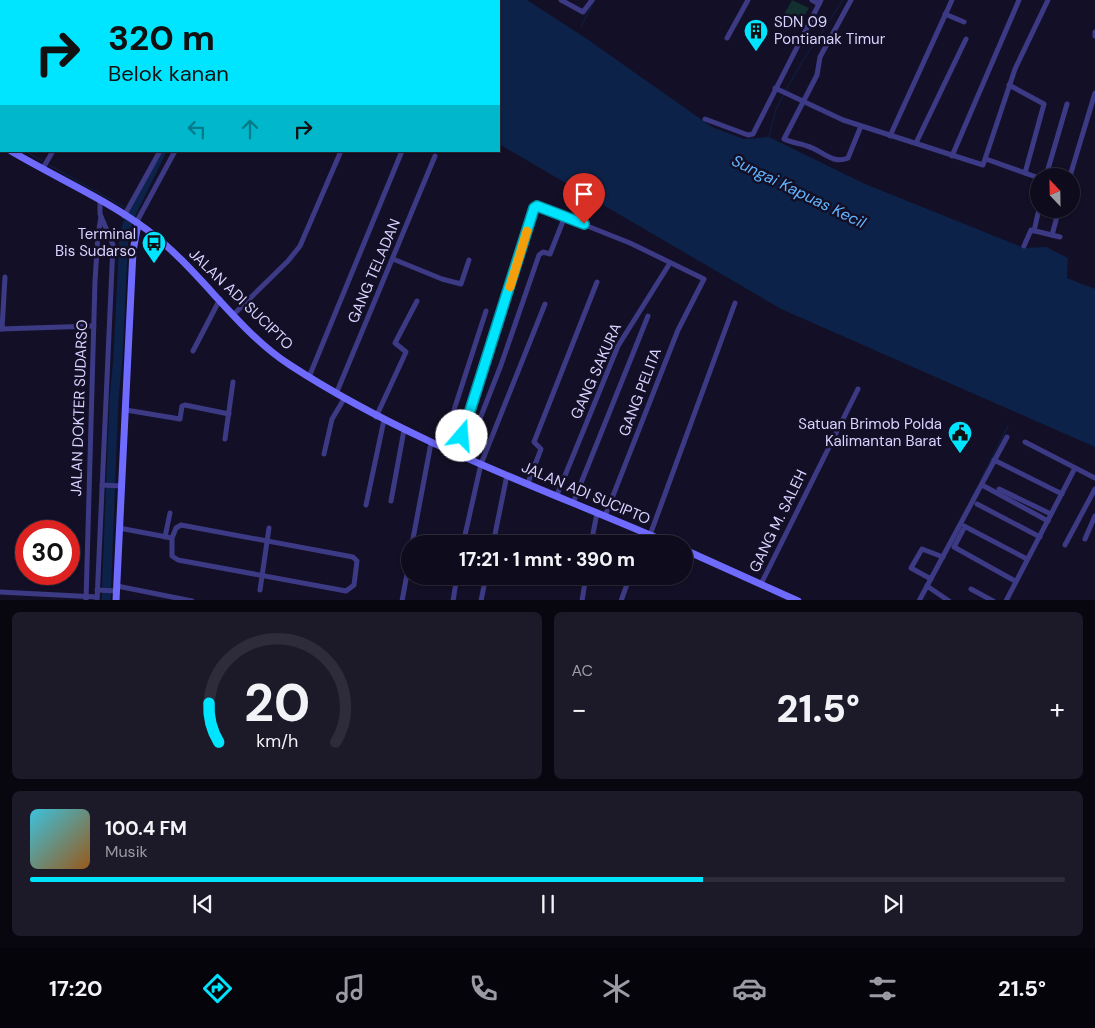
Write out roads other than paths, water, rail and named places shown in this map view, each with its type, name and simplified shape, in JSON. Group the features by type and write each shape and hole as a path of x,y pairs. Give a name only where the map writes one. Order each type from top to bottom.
{"main road":[{"name":"JALAN ADI SUCIPTO","path":"13,152 145,228 199,276 272,352 335,394 376,417 430,443 650,535"},
{"path":"130,220 136,239"},
{"path":"116,600 115,589 122,486 133,251 136,239 145,228"},
{"path":"693,554 798,600"}],"street":[{"path":"561,0 583,12 592,0"},
{"path":"727,38 748,0"},
{"path":"705,119 752,135 820,2 812,0"},
{"path":"851,0 820,57 817,75 784,139 797,145 807,145 834,160 844,160 848,158 861,126"},
{"path":"890,136 952,0"},
{"path":"952,156 1019,0"},
{"path":"775,88 861,126 982,165 986,159 1009,85 1048,0"},
{"path":"945,14 964,22"},
{"path":"916,143 966,39"},
{"path":"1009,85 1044,104 1025,173"},
{"path":"1072,168 1095,93"},
{"path":"1048,168 1067,104"},
{"path":"43,168 52,152"},
{"path":"130,220 159,152"},
{"path":"130,220 174,152"},
{"path":"234,314 288,261 300,246 340,152"},
{"path":"309,377 402,152"},
{"name":"GANG TELADAN","path":"335,394 435,156"},
{"path":"986,159 1030,175"},
{"path":"153,164 162,169"},
{"path":"0,592 97,599 100,590 98,569 113,245 101,217 99,210 100,201"},
{"path":"456,454 534,208 537,206 564,216 630,243 670,263"},
{"path":"465,458 502,365 539,255 543,252 548,255 564,216"},
{"name":"JALAN DOKTER SUDARSO","path":"86,598 97,241 101,217"},
{"path":"1034,231 1037,218"},
{"path":"1052,235 1057,218"},
{"path":"1024,246 1030,231 1060,237"},
{"path":"393,259 442,279 461,284 469,260"},
{"name":"GANG PELITA","path":"605,516 678,330 704,279 670,263"},
{"name":"GANG SAKURA","path":"557,495 615,352 670,263"},
{"path":"5,277 1,329 94,326"},
{"path":"528,483 541,449 534,442 597,282"},
{"path":"193,351 220,299"},
{"path":"376,417 406,352 395,343 417,301"},
{"path":"650,535 735,302"},
{"path":"465,535 481,464 545,304"},
{"path":"442,448 486,310"},
{"path":"573,503 648,316"},
{"path":"225,439 233,382"},
{"name":"GANG M. SALEH","path":"761,584 858,390"},
{"path":"324,454 332,419 344,399"},
{"path":"126,410 180,419 182,406 185,405 229,414"},
{"path":"366,505 384,420"},
{"path":"391,501 404,430"},
{"path":"919,600 1007,437"},
{"path":"1025,442 1095,478"},
{"path":"414,535 430,443"},
{"path":"994,460 1062,494"},
{"path":"1006,600 1075,468"},
{"path":"494,535 507,475"},
{"path":"102,485 122,486"},
{"path":"982,485 1048,521"},
{"path":"1066,546 1095,488"},
{"path":"1000,489 1051,514"},
{"path":"977,504 1040,537"},
{"path":"165,537 170,513"},
{"path":"593,535 597,513"},
{"path":"1085,539 1095,516"},
{"path":"182,525 353,557 357,561 354,585 346,591 263,574 178,560 172,556 172,538 176,528 182,525"},
{"path":"119,528 172,538"},
{"path":"260,590 269,528"},
{"path":"1016,581 954,547 964,528 1027,559"},
{"path":"911,568 922,549 943,558"},
{"path":"905,566 931,579"},
{"path":"87,567 98,569"},
{"path":"402,600 405,585"},
{"path":"453,600 456,585"},
{"path":"481,600 484,585"},
{"path":"582,600 584,585"},
{"path":"621,600 627,585"},
{"path":"927,586 949,600"},
{"path":"100,590 115,589 192,600"},
{"path":"971,589 993,600"}],"water":[{"name":"Sungai Kapuas Kecil","path":"500,0 527,0 587,39 712,127 744,139 769,137 865,184 1024,248 1046,247 1068,258 1067,278 1095,289 1095,447 781,309 500,145"}],"waterway":[{"path":"581,26 595,0"},
{"path":"786,90 803,60 843,0"},
{"path":"769,137 776,109 784,94"},
{"path":"27,152 42,161"},
{"path":"106,600 114,399 124,233 132,212 162,152"},
{"path":"49,165 124,207"},
{"path":"980,481 1008,426"},
{"path":"971,499 978,486"}],"place":[{"name":"SDN 09 Pontianak Timur","path":"756,52"},
{"name":"Terminal Bis Sudarso","path":"154,264"},
{"name":"Satuan Brimob Polda Kalimantan Barat","path":"960,454"}]}
